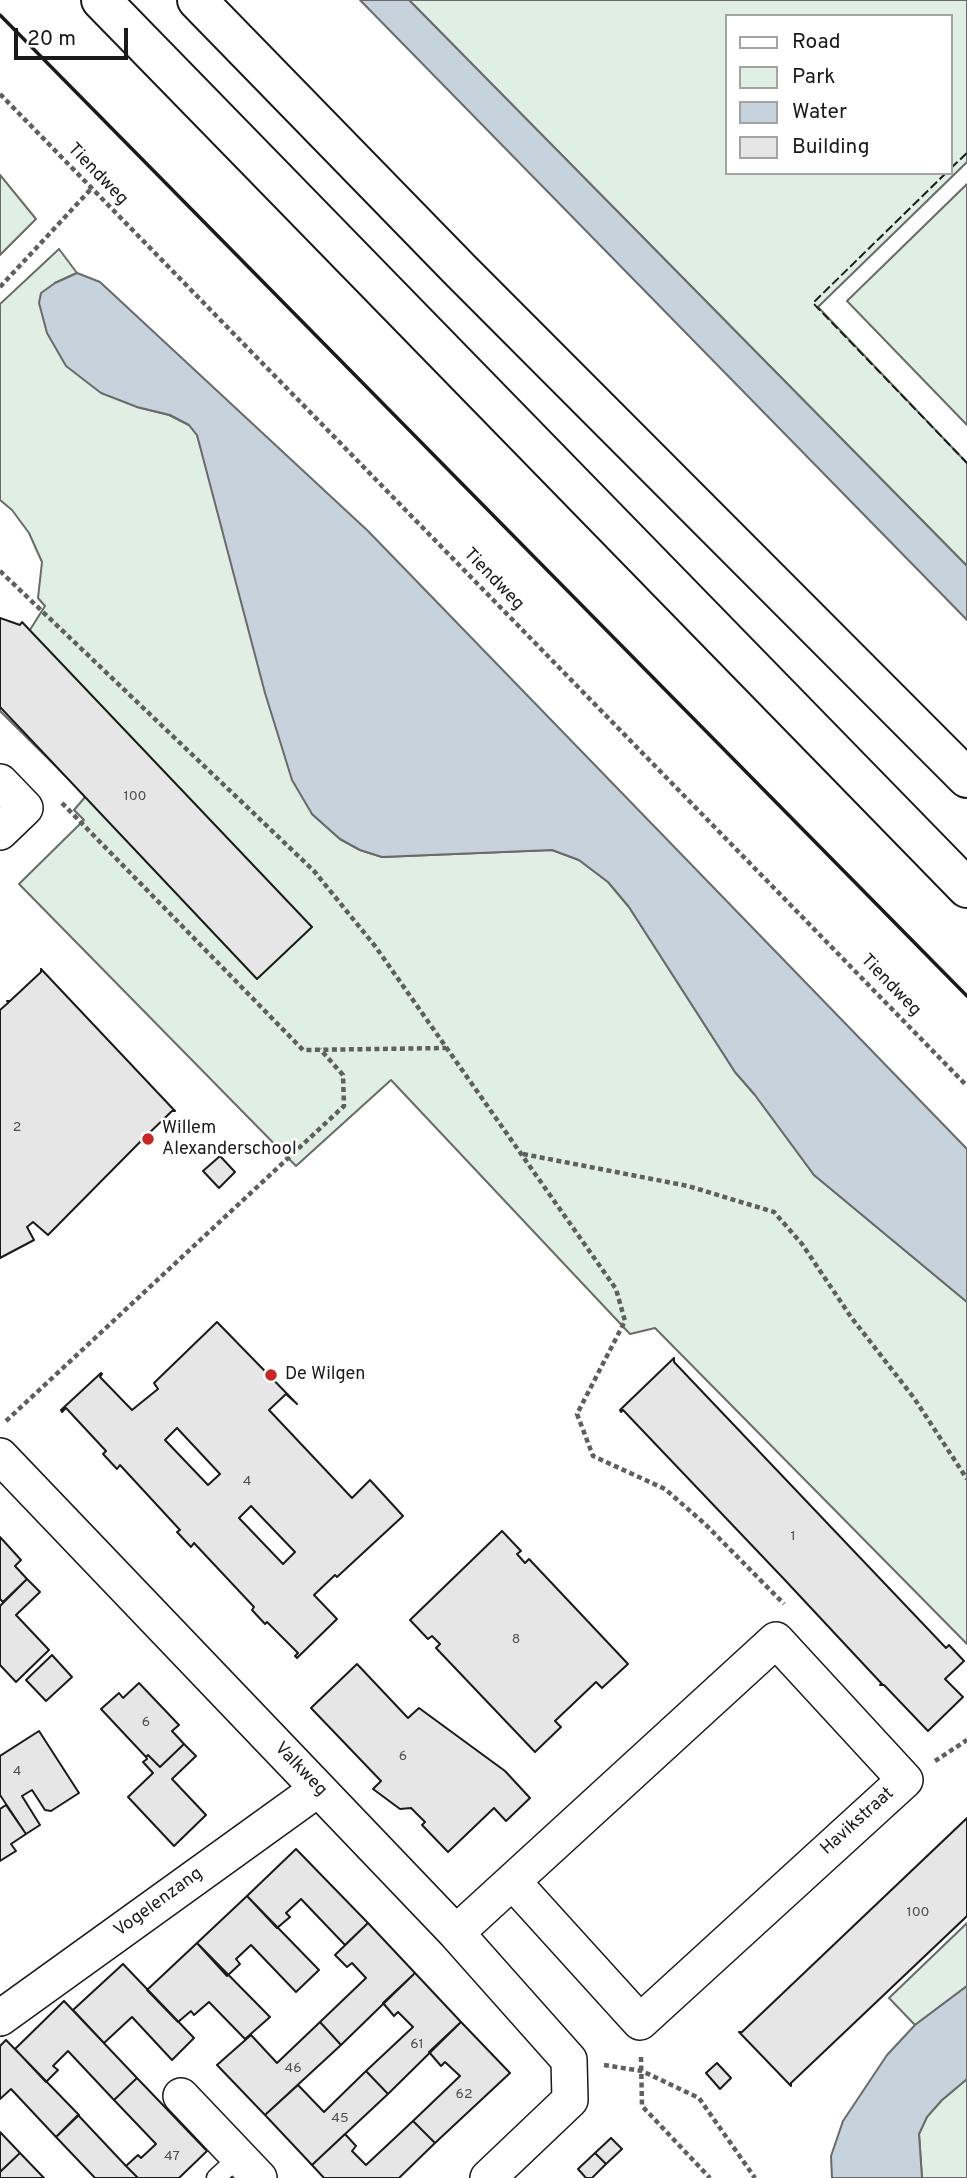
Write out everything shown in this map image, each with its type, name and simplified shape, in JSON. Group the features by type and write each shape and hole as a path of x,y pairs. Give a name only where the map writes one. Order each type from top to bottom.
{"highway":[{"path":"101,0 967,888"},
{"path":"197,0 461,271 967,778"}],"street":[{"path":"0,782 25,808 0,832"},
{"name":"Valkweg","path":"0,1455 456,1933 569,2060"},
{"path":"456,1933 776,1640"},
{"name":"Havikstraat","path":"513,1882 640,2022 905,1780 776,1640"},
{"name":"Vogelenzang","path":"0,2018 318,1789"},
{"path":"488,2178 570,2100 569,2060"},
{"path":"181,2096 238,2171"}],"path":[{"name":"Tiendweg","path":"0,94 967,1086"},
{"path":"0,287 91,189"},
{"path":"0,571 314,871 374,946 616,1289 625,1321 577,1413 593,1456 665,1489 705,1524 787,1607 776,1640"},
{"path":"25,808 59,800 303,1050 447,1048"},
{"path":"0,1427 344,1106 343,1076 320,1049"},
{"path":"522,1153 688,1186 774,1212 802,1244 851,1317 914,1398 967,1479"},
{"path":"569,2060 642,2071 699,2098 755,2178"},
{"path":"642,2071 642,2106 710,2178"}],"green space":[{"path":"409,0 967,0 967,162 818,307 967,463 967,566"},
{"path":"0,175 36,219 0,255"},
{"path":"967,184 967,425 847,301"},
{"path":"59,249 77,273 55,283 137,407 169,415 189,425 197,435 312,814 340,839 360,850 382,857 552,850 579,860 608,882 629,907 735,1072 814,1175 967,1302 967,1644 655,1328 630,1334 391,1080 296,1166 19,884 84,820 74,810 86,796 0,711 0,650 28,633 45,606 38,598 42,562 29,533 12,510 0,500 0,304"},
{"path":"967,1923 967,1986 915,2025 889,1998"},
{"path":"967,2079 967,2178 922,2178 919,2134 927,2116"}],"water":[{"path":"360,0 409,0 967,566 967,620"},
{"path":"77,273 100,282 368,531 967,1149 967,1302 814,1175 735,1072 629,907 608,882 579,860 552,850 382,857 360,850 340,839 312,814 292,780 265,693 197,435 189,425 170,415 137,407 101,393 66,366 47,333 39,303 41,293"},
{"path":"967,1986 967,2079 927,2117 919,2134 922,2178 832,2178 831,2156 843,2121 887,2055 915,2025"}],"building":[{"path":"0,618 20,625 22,622 312,927 257,979 0,707"},
{"path":"41,969 175,1111 142,1140 142,1143 141,1141 48,1235 33,1222 27,1227 34,1240 0,1258 0,1010 41,972"},
{"path":"220,1156 235,1172 219,1188 203,1171"},
{"path":"217,1322 297,1404 286,1394 269,1410 352,1498 370,1480 403,1516 314,1595 337,1619 297,1658 295,1656 298,1653 267,1622 265,1624 252,1610 254,1607 194,1543 191,1547 177,1532 180,1530 120,1465 117,1469 103,1454 106,1451 66,1408 62,1412 61,1410 101,1373 100,1377 132,1410 158,1389 154,1383","holes":["177,1428 220,1474 208,1485 165,1440","251,1506 295,1552 283,1564 239,1518"]},
{"path":"674,1358 674,1362 946,1648 949,1645 964,1661 945,1679 963,1697 928,1731 884,1685 880,1685 882,1684 623,1410 621,1412 620,1410"},
{"path":"502,1531 521,1551 517,1554 525,1563 529,1559 628,1664 602,1688 596,1682 555,1721 561,1727 535,1752 436,1648 440,1644 432,1636 428,1639 410,1620"},
{"path":"0,1537 21,1560 15,1566 27,1579 3,1602 0,1599"},
{"path":"27,1579 40,1592 16,1615 49,1650 16,1682 0,1665 0,1606"},
{"path":"52,1655 72,1677 46,1701 26,1680"},
{"path":"357,1664 408,1718 419,1708 505,1771 530,1798 506,1821 494,1808 448,1852 422,1825 425,1822 411,1808 400,1809 373,1789 381,1781 311,1708"},
{"path":"139,1683 179,1725 172,1731 184,1744 160,1767 148,1755 146,1757 101,1709 119,1693 123,1698"},
{"path":"39,1731 79,1793 51,1811 45,1810 32,1790 22,1796 40,1825 26,1834 0,1795 0,1756"},
{"path":"184,1744 196,1756 172,1779 206,1815 174,1846 128,1797 153,1773 143,1762 148,1755 160,1767"},
{"path":"6,1805 26,1834 11,1844 16,1851 0,1861 0,1809"},
{"path":"967,1818 967,1916 791,2083 791,2086 739,2032"},
{"path":"296,1849 368,1923 345,1945 301,1899 286,1913 290,1917 277,1928 247,1896"},
{"path":"247,1896 319,1970 296,1992 251,1945 236,1959 240,1964 227,1976 197,1943"},
{"path":"368,1923 415,1973 341,2045 320,2022 366,1978 352,1963 347,1967 335,1955"},
{"path":"197,1943 270,2017 245,2039 209,2002 194,2015 191,2011 178,2022 147,1990"},
{"path":"123,1964 194,2038 172,2060 132,2017 104,2043 73,2010"},
{"path":"415,1973 461,2022 388,2094 366,2071 413,2027 398,2012 394,2016 383,2003"},
{"path":"64,2001 137,2078 114,2100 68,2051 53,2066 58,2070 46,2082 15,2049"},
{"path":"320,2022 341,2045 265,2115 217,2065 251,2035 277,2063"},
{"path":"461,2022 510,2073 435,2143 413,2121 460,2076 445,2062 441,2066 429,2052"},
{"path":"6,2040 79,2115 56,2137 11,2089 0,2099 0,2046"},
{"path":"717,2063 731,2078 720,2089 706,2073"},
{"path":"366,2071 388,2094 312,2165 265,2115 298,2085 324,2112"},
{"path":"137,2078 207,2151 179,2178 138,2178 126,2166 138,2155 141,2158 156,2144 114,2100"},
{"path":"78,2115 138,2178 95,2178 56,2137"},
{"path":"413,2121 435,2143 399,2178 324,2178 312,2165 345,2134 356,2146 352,2151 366,2165"},
{"path":"0,2132 20,2153 0,2172"},
{"path":"611,2138 622,2149 606,2164 595,2153"},
{"path":"20,2153 44,2178 0,2178 0,2172"},
{"path":"595,2153 606,2164 592,2178 586,2178 578,2169"}],"fence":[{"path":"953,166 967,153"},
{"path":"944,175 813,303 967,463"}],"wall":[{"path":"0,15 967,996"}],"place":[{"name":"Willem Alexanderschool","path":"148,1139"},
{"name":"De Wilgen","path":"271,1375"}]}
